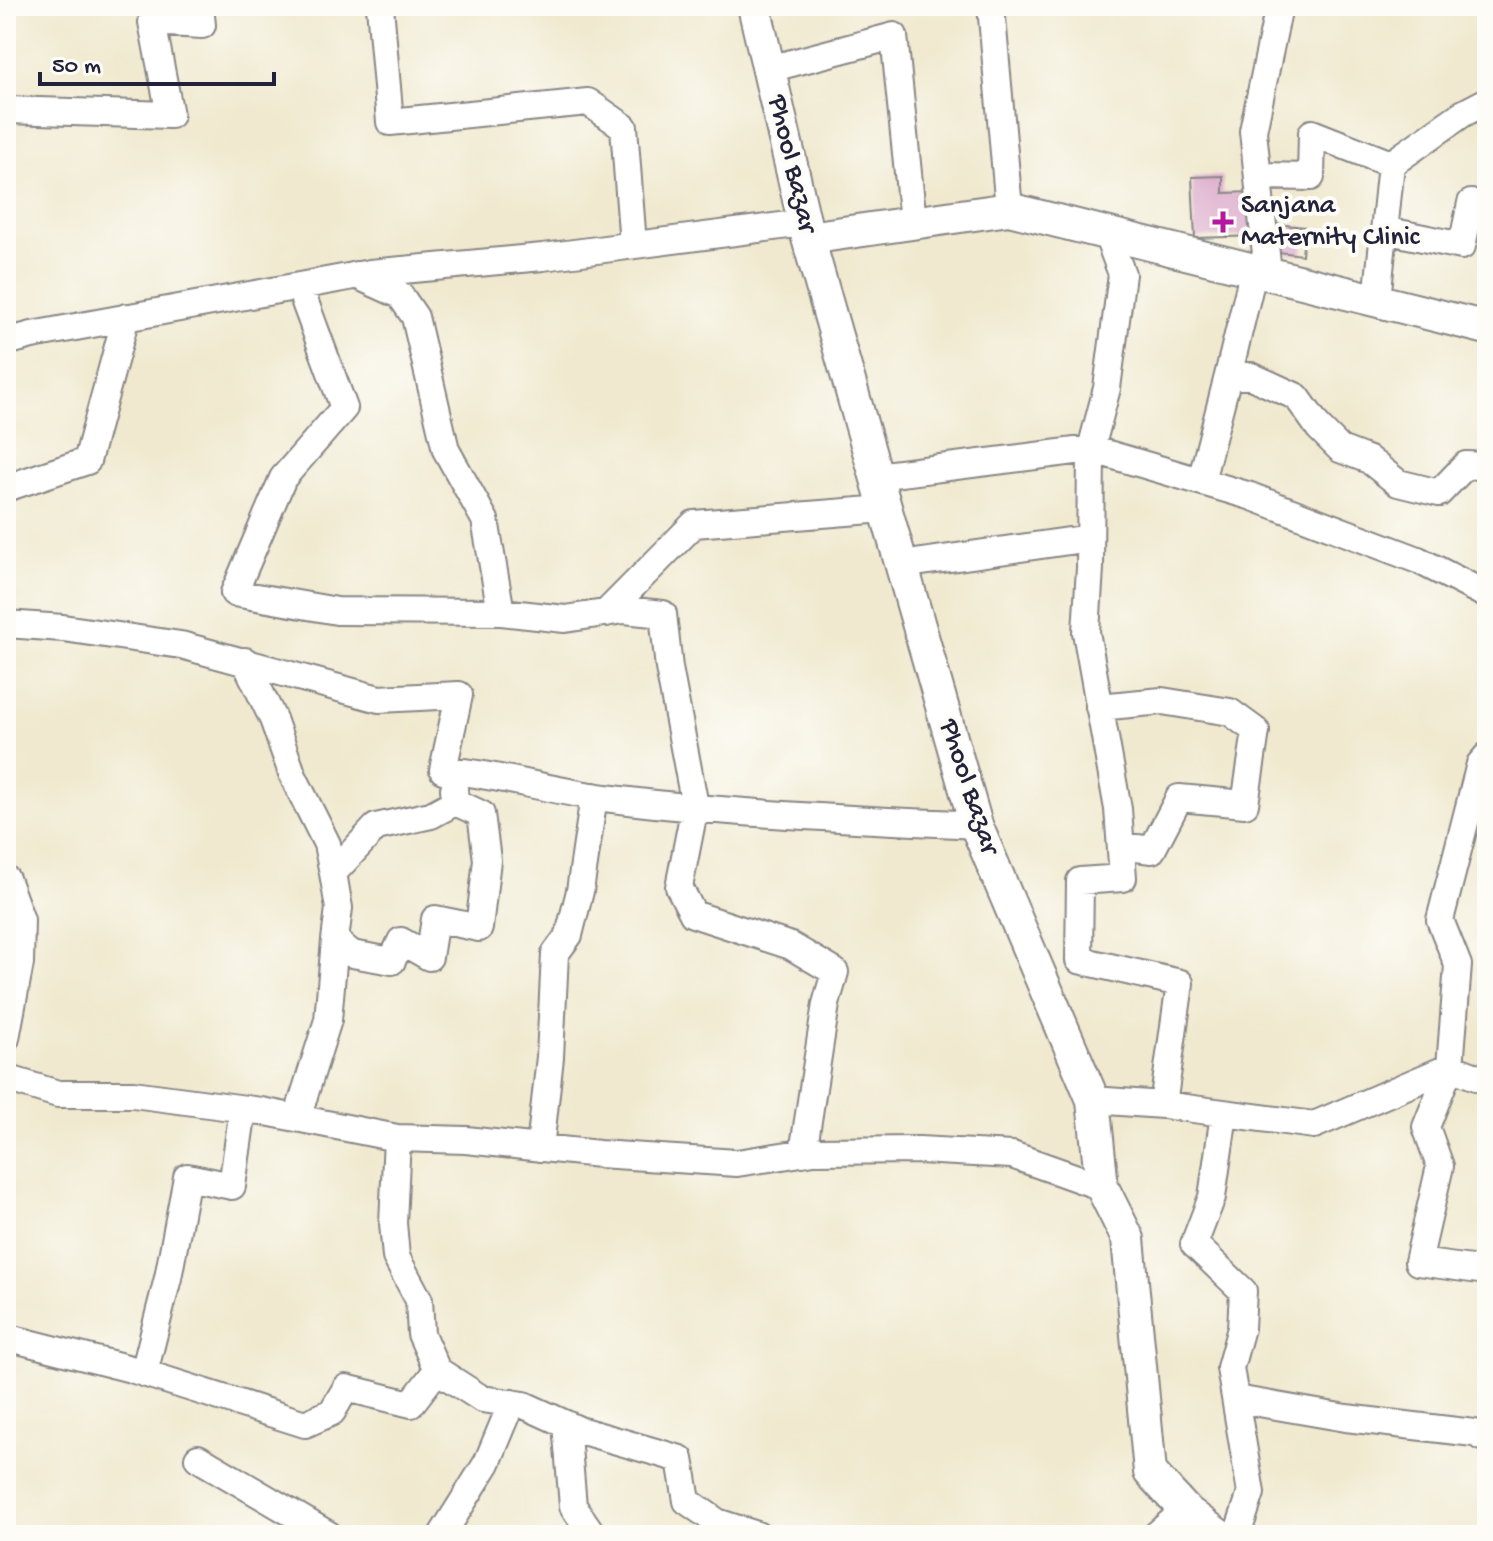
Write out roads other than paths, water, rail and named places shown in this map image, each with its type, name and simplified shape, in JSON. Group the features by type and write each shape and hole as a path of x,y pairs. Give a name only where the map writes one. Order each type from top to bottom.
{"street":[{"path":"6,110 170,115 152,22 202,25 200,6"},
{"path":"380,6 390,122 588,102 624,127 633,245"},
{"name":"Phool Bazar","path":"754,6 806,230 976,825 1093,1100 1102,1187 1128,1239 1150,1472 1185,1510 1218,1535"},
{"path":"991,6 1009,209"},
{"path":"1201,481 1228,376 1261,271 1258,176 1253,131 1279,6"},
{"path":"769,69 894,36 913,222"},
{"path":"1377,300 1391,164 1462,114 1487,101"},
{"path":"1258,176 1311,177 1312,133 1391,164"},
{"path":"1384,230 1462,246 1471,203 1487,210"},
{"path":"6,342 356,275 633,245 913,222 1009,209 1487,328"},
{"path":"1106,232 1122,274 1107,388 1091,449 1086,632 1118,809 1123,878 1080,881 1079,960 1180,983 1163,1105"},
{"path":"356,275 400,295 415,317 446,450 485,520 501,612"},
{"path":"299,286 344,408 283,478 234,593 337,611 501,612 565,619 624,610 663,614 669,668 695,806 679,887 693,914 791,946 835,972 826,1004 803,1153"},
{"path":"6,488 87,461 126,317"},
{"path":"1228,376 1251,376 1297,397 1319,428 1340,449 1369,460 1398,483 1439,493 1466,465 1487,466"},
{"path":"876,476 1091,449 1250,496 1418,560 1487,595"},
{"path":"606,613 694,524 885,509"},
{"path":"901,565 1090,538"},
{"path":"6,624 63,628 181,645 379,699 459,695 443,770 594,796 831,818 976,825"},
{"path":"245,661 273,719 293,776 327,844 339,908 328,1020 297,1118"},
{"path":"1099,707 1162,701 1230,712 1256,731 1245,804 1179,798 1152,850 1121,846"},
{"path":"1487,756 1480,764 1440,920 1458,965 1450,1067 1426,1127 1440,1166 1418,1262 1487,1271"},
{"path":"453,770 455,802"},
{"path":"540,1148 550,1057 555,954 569,935 580,891 594,796"},
{"path":"333,873 376,827 431,815 455,802"},
{"path":"335,940 352,954 392,961 401,941 429,957 435,919 479,928 487,860 481,814 455,802"},
{"path":"6,879 21,920 6,1038"},
{"path":"1093,1100 1163,1105 1314,1125 1450,1067 1487,1081"},
{"path":"6,1078 58,1094 133,1094 297,1118 397,1138 466,1140 737,1163 803,1153 919,1150 1012,1155 1102,1187"},
{"path":"144,1373 168,1278 187,1177 232,1186 243,1109"},
{"path":"1224,1114 1212,1197 1194,1244 1243,1291 1241,1328 1230,1368 1251,1493 1237,1535"},
{"path":"397,1138 393,1223 396,1257 419,1300 421,1334 437,1370 482,1399 524,1405 566,1424 680,1459 687,1501 717,1522 757,1535"},
{"path":"6,1337 144,1373 305,1424 332,1412 346,1388 411,1404 437,1370"},
{"path":"1236,1399 1346,1418 1474,1433 1487,1439"},
{"path":"442,1535 487,1463 512,1403"},
{"path":"566,1424 573,1506 593,1535"},
{"path":"198,1458 329,1535"},
{"path":"1156,1535 1185,1510"}],"place":[{"name":"Sanjana Maternity Clinic","path":"1223,222"}]}
